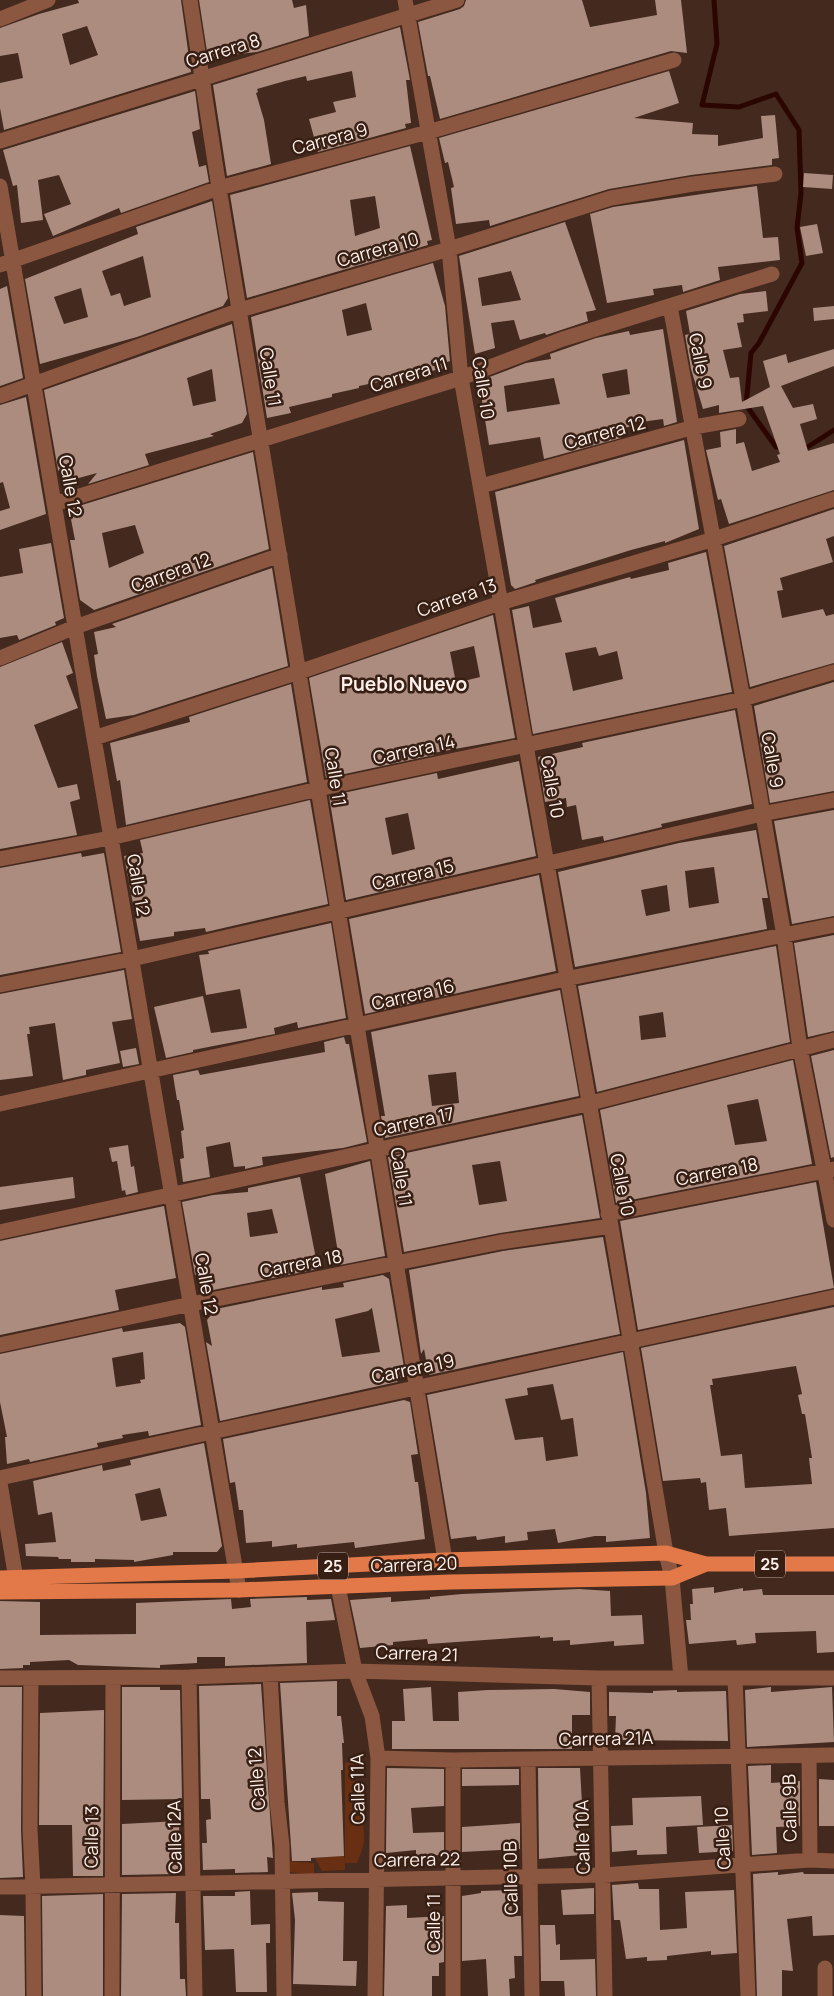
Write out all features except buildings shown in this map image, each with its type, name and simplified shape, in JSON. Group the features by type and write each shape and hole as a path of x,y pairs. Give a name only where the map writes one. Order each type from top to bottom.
{"main road":[{"name":"Carrera 20","path":"0,1578 236,1571 445,1560 666,1553 706,1564 834,1564"},
{"name":"Carrera 20","path":"0,1592 239,1590 672,1578 706,1564"}],"street":[{"path":"0,18 48,0"},
{"name":"Calle 11","path":"190,0 201,78 445,1560"},
{"name":"Carrera 8","path":"0,141 201,78 406,7 457,0"},
{"name":"Calle 10","path":"406,7 449,249 461,378 587,1104 672,1578 681,1678"},
{"name":"Carrera 9","path":"6,263 219,188 428,132 674,60"},
{"name":"Carrera 10","path":"0,396 240,310 449,249 610,198 692,184 775,174"},
{"name":"Calle 12","path":"0,186 6,263 34,384 190,1304 214,1432 239,1590"},
{"name":"Carrera 11","path":"54,504 461,378 563,338 772,274"},
{"name":"Calle 9","path":"670,306 743,699 784,936 800,1048 829,1170 834,1220"},
{"name":"Carrera 12","path":"481,486 694,427 739,419"},
{"name":"Carrera 13","path":"94,738 299,672 500,603 714,539 834,499"},
{"name":"Carrera 12","path":"0,658 75,627 280,555"},
{"name":"Carrera 14","path":"0,859 110,838 318,789 743,699 834,672"},
{"name":"Carrera 15","path":"0,985 132,959 762,814 834,800"},
{"name":"Carrera 16","path":"0,1104 358,1027 566,979 834,925"},
{"name":"Carrera 17","path":"0,1232 587,1104 834,1040"},
{"name":"Carrera 18","path":"0,1346 190,1304 397,1265 609,1220 829,1170"},
{"name":"Carrera 19","path":"0,1478 834,1297"},
{"path":"0,1483 16,1579"},
{"name":"Calle 11A","path":"338,1586 355,1671 372,1716 378,1758 375,1996"},
{"name":"Carrera 21","path":"0,1678 189,1677 355,1671 599,1678 834,1678"},
{"name":"Calle 12","path":"270,1674 276,1802 282,1845 284,1996"},
{"name":"Calle 12A","path":"189,1677 195,1884 195,1996"},
{"path":"30,1678 30,1830 33,1887 34,1996"},
{"name":"Calle 13","path":"112,1996 110,1885 113,1678"},
{"name":"Calle 10A","path":"599,1678 605,1996"},
{"name":"Calle 10","path":"735,1678 748,1996"},
{"name":"Carrera 21A","path":"378,1758 453,1760 834,1755"},
{"name":"Calle 9B","path":"809,1756 810,1860"},
{"name":"Calle 10B","path":"528,1759 532,1996"},
{"name":"Calle 11","path":"453,1760 453,1996"},
{"name":"Carrera 22","path":"0,1888 603,1875 810,1860 834,1861"},
{"path":"824,1968 825,1996"}],"shaded area":[{"path":"356,1759 360,1767 354,1773 364,1828 362,1850 357,1863 345,1863 345,1870 322,1871 315,1858 344,1856 345,1860 345,1763"},
{"path":"287,1861 314,1863 314,1874 286,1872"}],"waterway":[{"path":"714,0 717,44 702,105 739,107 776,94 799,130 801,193 797,228 802,263 759,343 751,353 746,405 776,447 784,448"},
{"path":"802,448 806,448 834,430"}],"district":[{"name":"Pueblo Nuevo","path":"404,684"}]}
